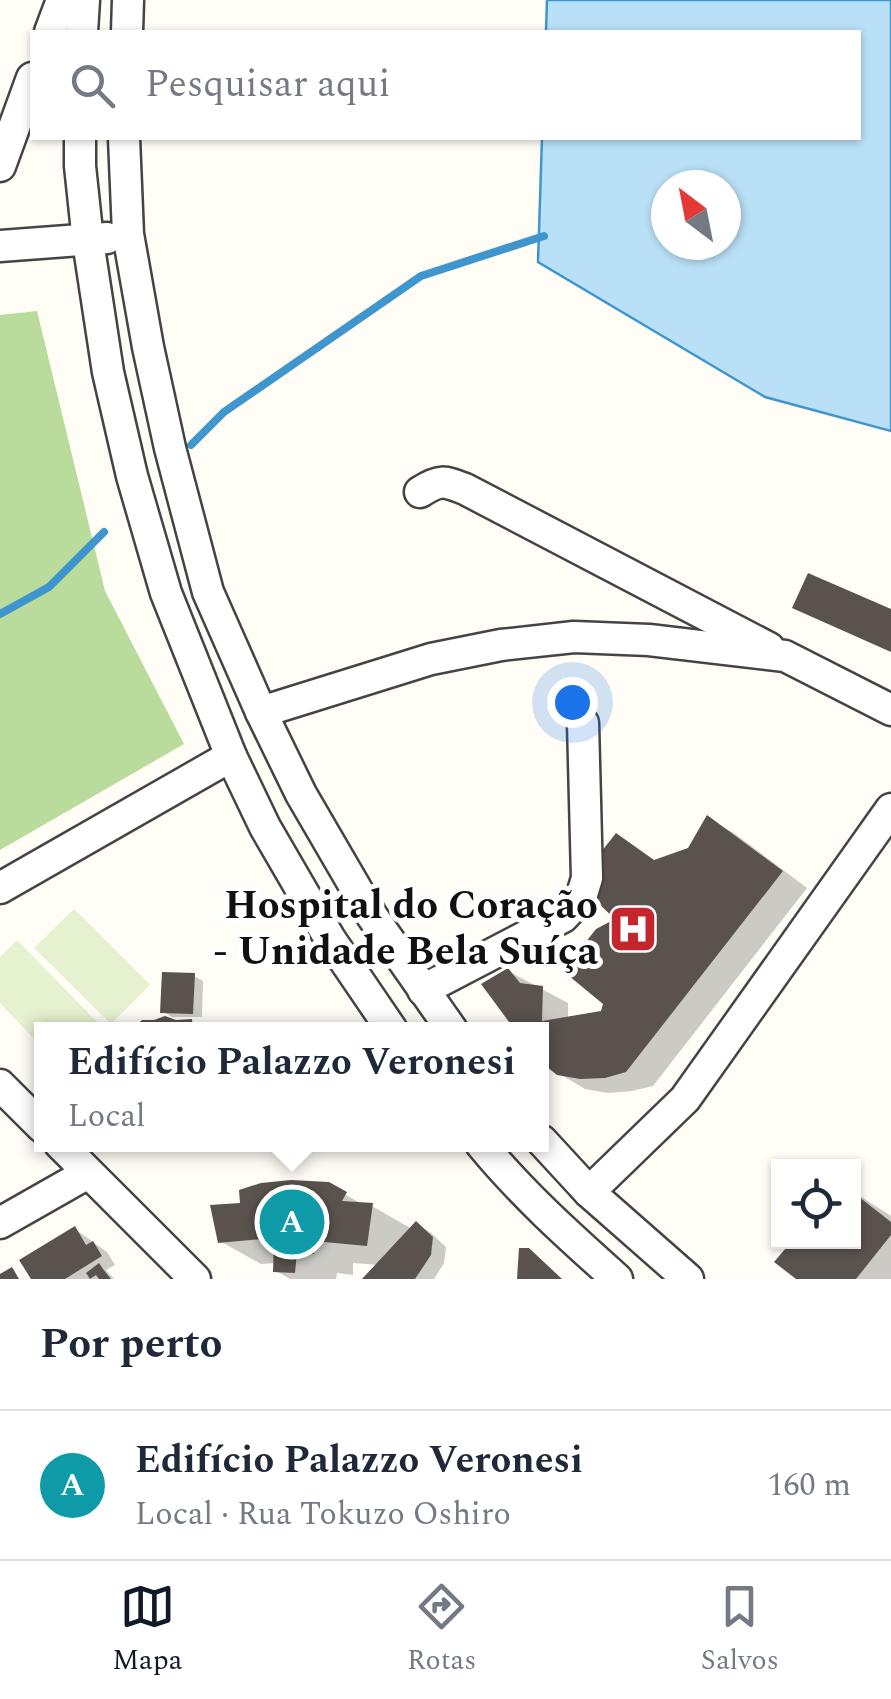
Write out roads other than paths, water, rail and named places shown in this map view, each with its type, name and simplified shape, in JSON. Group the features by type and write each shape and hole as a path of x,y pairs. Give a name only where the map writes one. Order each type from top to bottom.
{"street":[{"path":"51,30 62,0"},
{"path":"82,30 84,0"},
{"path":"126,30 128,0"},
{"path":"0,166 30,84"},
{"path":"80,140 88,241 108,372 132,476 166,593 231,756 265,827 320,923 386,1022"},
{"path":"124,140 128,234 159,397 208,592 301,794 372,916 446,1022"},
{"path":"0,246 88,241 128,234"},
{"path":"420,492 433,483 444,482 465,489 891,710"},
{"path":"261,712 432,658 574,637 649,640 785,656"},
{"path":"423,990 563,917 581,898 587,878 583,722"},
{"path":"0,888 231,756"},
{"path":"589,1192 684,1099 891,809"},
{"path":"0,1085 34,1119"},
{"path":"549,1149 589,1192 688,1279"},
{"path":"68,1152 194,1279"},
{"path":"488,1152 546,1216 617,1279"},
{"path":"0,1223 88,1172"}],"water":[{"path":"547,0 891,0 891,431 765,397 538,262 542,140 861,140 861,30 546,30"}],"waterway":[{"path":"191,445 224,412 421,276 544,236"},
{"path":"0,614 49,587 104,532"}],"place":[{"name":"Hospital do Coração - Unidade Bela Suíça","path":"633,929"},
{"name":"Edifício Palazzo Veronesi","path":"292,1222"}]}
